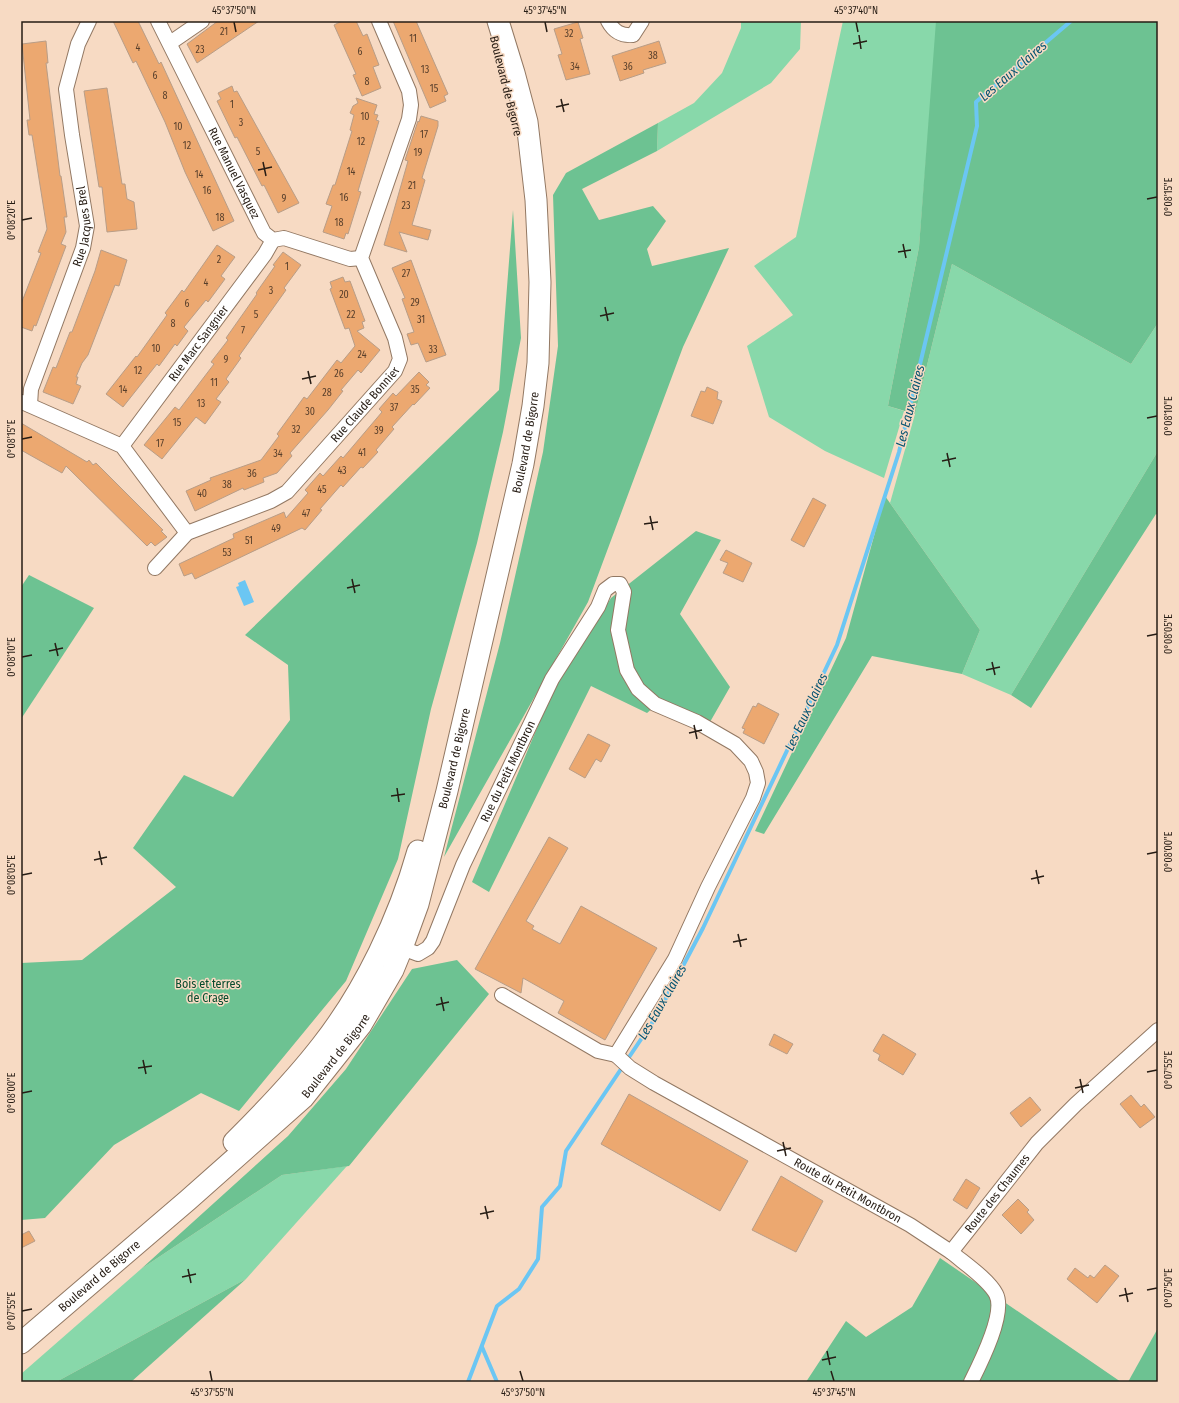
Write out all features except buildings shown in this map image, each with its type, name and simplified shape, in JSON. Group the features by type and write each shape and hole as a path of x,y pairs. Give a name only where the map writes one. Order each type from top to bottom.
{"main road":[{"name":"Boulevard de Bigorre","path":"21,1328 205,1170 272,1104 322,1044 365,980 401,903 418,854 439,779 513,455 523,406 530,355 530,278 525,193 519,135 507,81 489,21"},
{"name":"Boulevard de Bigorre","path":"21,1343 188,1200 303,1098 361,1025 393,970 418,904 445,799 522,464 533,406 538,362 540,282 536,200 527,122 498,21"}],"street":[{"name":"Rue Jacques Brel","path":"25,403 83,248 87,226 66,89 78,44 89,21"},
{"name":"Rue Manuel Vasquez","path":"158,21 264,232 273,240"},
{"path":"170,43 202,21"},
{"path":"273,240 284,238 350,259 361,258 409,119 411,105 409,91 379,21"},
{"path":"608,21 612,29 618,33 627,35 633,35 642,21"},
{"name":"Rue Marc Sangnier","path":"122,446 265,254 273,240"},
{"name":"Rue Claude Bonnier","path":"155,568 186,533 271,501 287,492 395,371 400,359 395,338 361,258"},
{"path":"25,403 122,446 186,533"},
{"name":"Rue du Petit Montbron","path":"402,948 418,954 428,948 433,941 463,866 552,679 598,607 605,590 613,584 620,584 624,592 618,630 627,670 638,689 655,704 697,722 735,744 752,761 758,783 753,798 622,1061"},
{"name":"Route du Petit Montbron","path":"502,994 598,1051 622,1061 785,1157 910,1225 951,1252"},
{"name":"Route des Chaumes","path":"951,1252 1037,1143 1076,1104 1158,1030"},
{"path":"951,1252 983,1279 997,1295 998,1315 984,1356 971,1382"}],"green space":[{"path":"741,21 801,21 800,49 771,83 657,151 658,123 694,103 722,73 741,28"},
{"path":"843,21 936,21 937,25 919,247 888,406 904,411 884,478 825,451 769,417 747,346 793,315 754,266 796,237"},
{"path":"936,21 1158,21 1158,323 1131,364 952,264 915,414 888,406 919,247"},
{"path":"658,123 657,151 582,189 599,220 653,206 666,221 647,249 652,266 729,248 683,347 588,602 444,857 500,643 543,452 558,346 553,195 566,173"},
{"name":"Bois et terres de Crage","path":"513,210 521,338 503,432 477,543 431,709 398,859 346,981 239,1111 201,1093 114,1145 45,1218 21,1220 21,963 82,960 176,887 133,848 184,775 233,797 290,720 288,665 245,635 499,390"},
{"path":"952,264 1131,364 1158,323 1158,451 1011,695 962,674 980,630 890,503 915,414"},
{"path":"1158,451 1158,515 1156,514 1031,708 1011,695"},
{"path":"885,496 980,630 962,674 872,656 764,834 755,831 846,638"},
{"path":"696,531 721,540 680,614 730,687 710,722 661,701 647,713 591,686 489,892 472,882 554,688 611,598"},
{"path":"29,575 94,608 21,719 21,587"},
{"path":"457,960 489,994 349,1166 282,1175 141,1269 288,1136 346,1069 412,969"},
{"path":"347,1166 246,1279 56,1382 21,1382 21,1374 141,1269 282,1175"},
{"path":"940,1258 1121,1382 806,1382 846,1321 866,1337 912,1307"},
{"path":"246,1279 131,1382 56,1382"},
{"path":"1158,1328 1158,1382 1128,1382"}],"water":[{"path":"245,580 254,602 244,606 236,587 239,586 238,583"}],"waterway":[{"name":"Les Eaux Claires","path":"468,1382 497,1306 519,1289 538,1259 542,1207 560,1186 566,1151 656,1017 703,928 837,645 899,452 977,126 976,102 1071,21"},
{"path":"482,1347 497,1382"}]}
